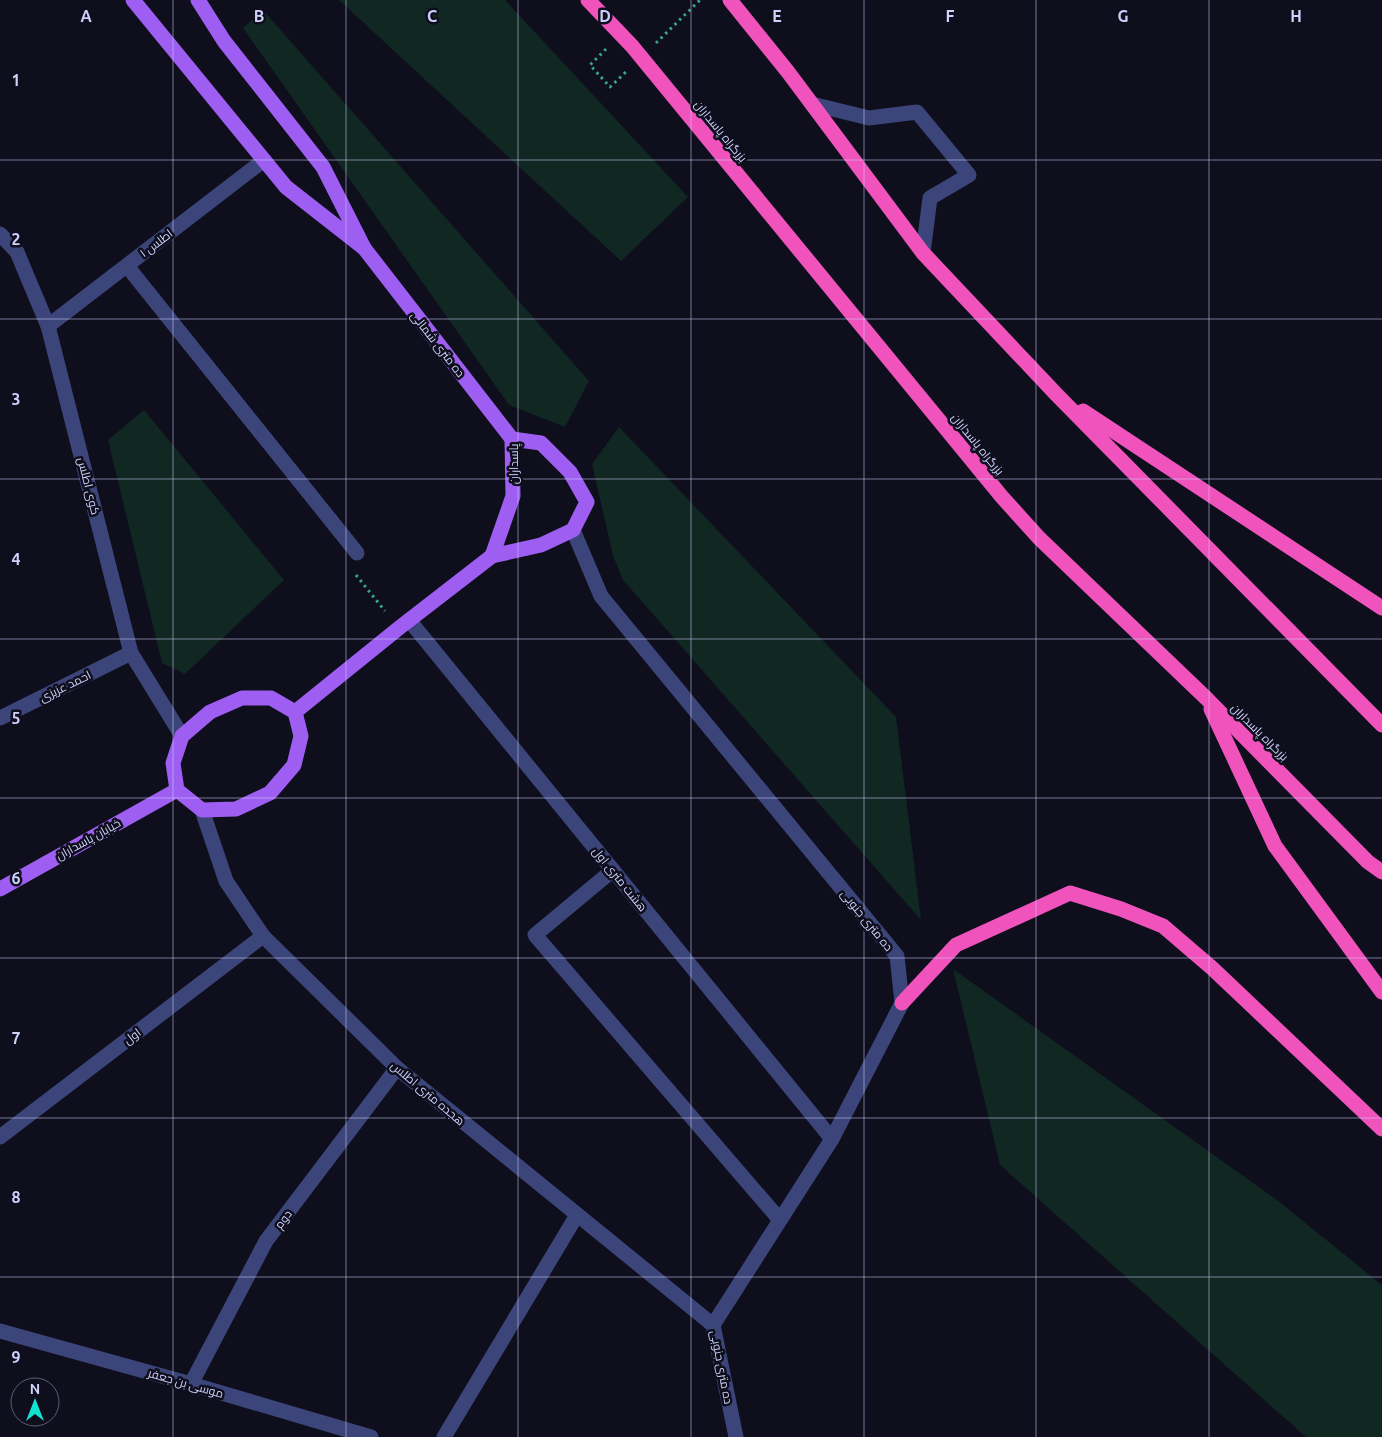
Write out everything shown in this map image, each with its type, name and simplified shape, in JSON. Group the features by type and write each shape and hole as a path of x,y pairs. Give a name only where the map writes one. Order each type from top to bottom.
{"highway":[{"name":"بزرگراه پاسداران","path":"588,0 632,46 1002,497 1039,538 1206,698 1368,862 1382,872"},
{"path":"730,0 812,104 923,252 1056,394 1382,725"},
{"path":"1056,394 1382,608"},
{"path":"1206,698 1275,846 1382,992"},
{"path":"902,1003 956,944 1070,893 1121,909 1163,926 1212,968 1382,1129"}],"main road":[{"path":"134,0 286,187 364,248"},
{"path":"198,0 224,42 323,167 364,248"},
{"name":"ده متری شمالی","path":"364,248 512,439"},
{"name":"پاسداران","path":"492,556 514,496 512,439 540,442 570,472 586,502 573,530"},
{"path":"295,712 492,556 540,545 573,530"},
{"path":"242,698 272,698 295,712 301,736 294,765 270,792 236,809 202,810 177,790 173,763 182,736 210,712 242,698"},
{"name":"خیابان پاسداران","path":"0,889 177,790"}],"street":[{"path":"812,104 869,118 917,112 969,175 930,198 923,252"},
{"name":"اطلس ۱","path":"48,326 264,160"},
{"name":"کوی اطلس","path":"0,234 17,252 48,326 131,653 182,736"},
{"path":"127,266 357,553"},
{"name":"ده متری جنوبی","path":"573,530 601,596 897,956 902,1003 832,1139 713,1326 736,1437"},
{"name":"هشت متری اول","path":"404,624 613,870 832,1139"},
{"name":"احمد عزیزی","path":"0,718 131,653"},
{"name":"هجده متری اطلس","path":"202,810 226,881 263,936 397,1068 713,1326"},
{"path":"613,870 535,935 780,1220"},
{"name":"اول","path":"0,1137 263,936"},
{"name":"دوم","path":"191,1384 266,1242 397,1068"},
{"path":"444,1437 576,1215"},
{"name":"موسی بن جعفر","path":"0,1331 191,1384 371,1437"}],"path":[{"path":"590,65 610,87"},
{"path":"357,553 346,563 404,624"}],"green space":[{"path":"339,0 505,0 688,197 621,261"},
{"path":"263,10 589,381 565,427 509,405 243,28"},
{"path":"144,410 284,580 185,674 162,663 108,440"},
{"path":"619,427 896,717 921,920 623,580 613,556 592,464"},
{"path":"953,969 1277,1200 1382,1285 1382,1437 1306,1437 1000,1165"}]}
